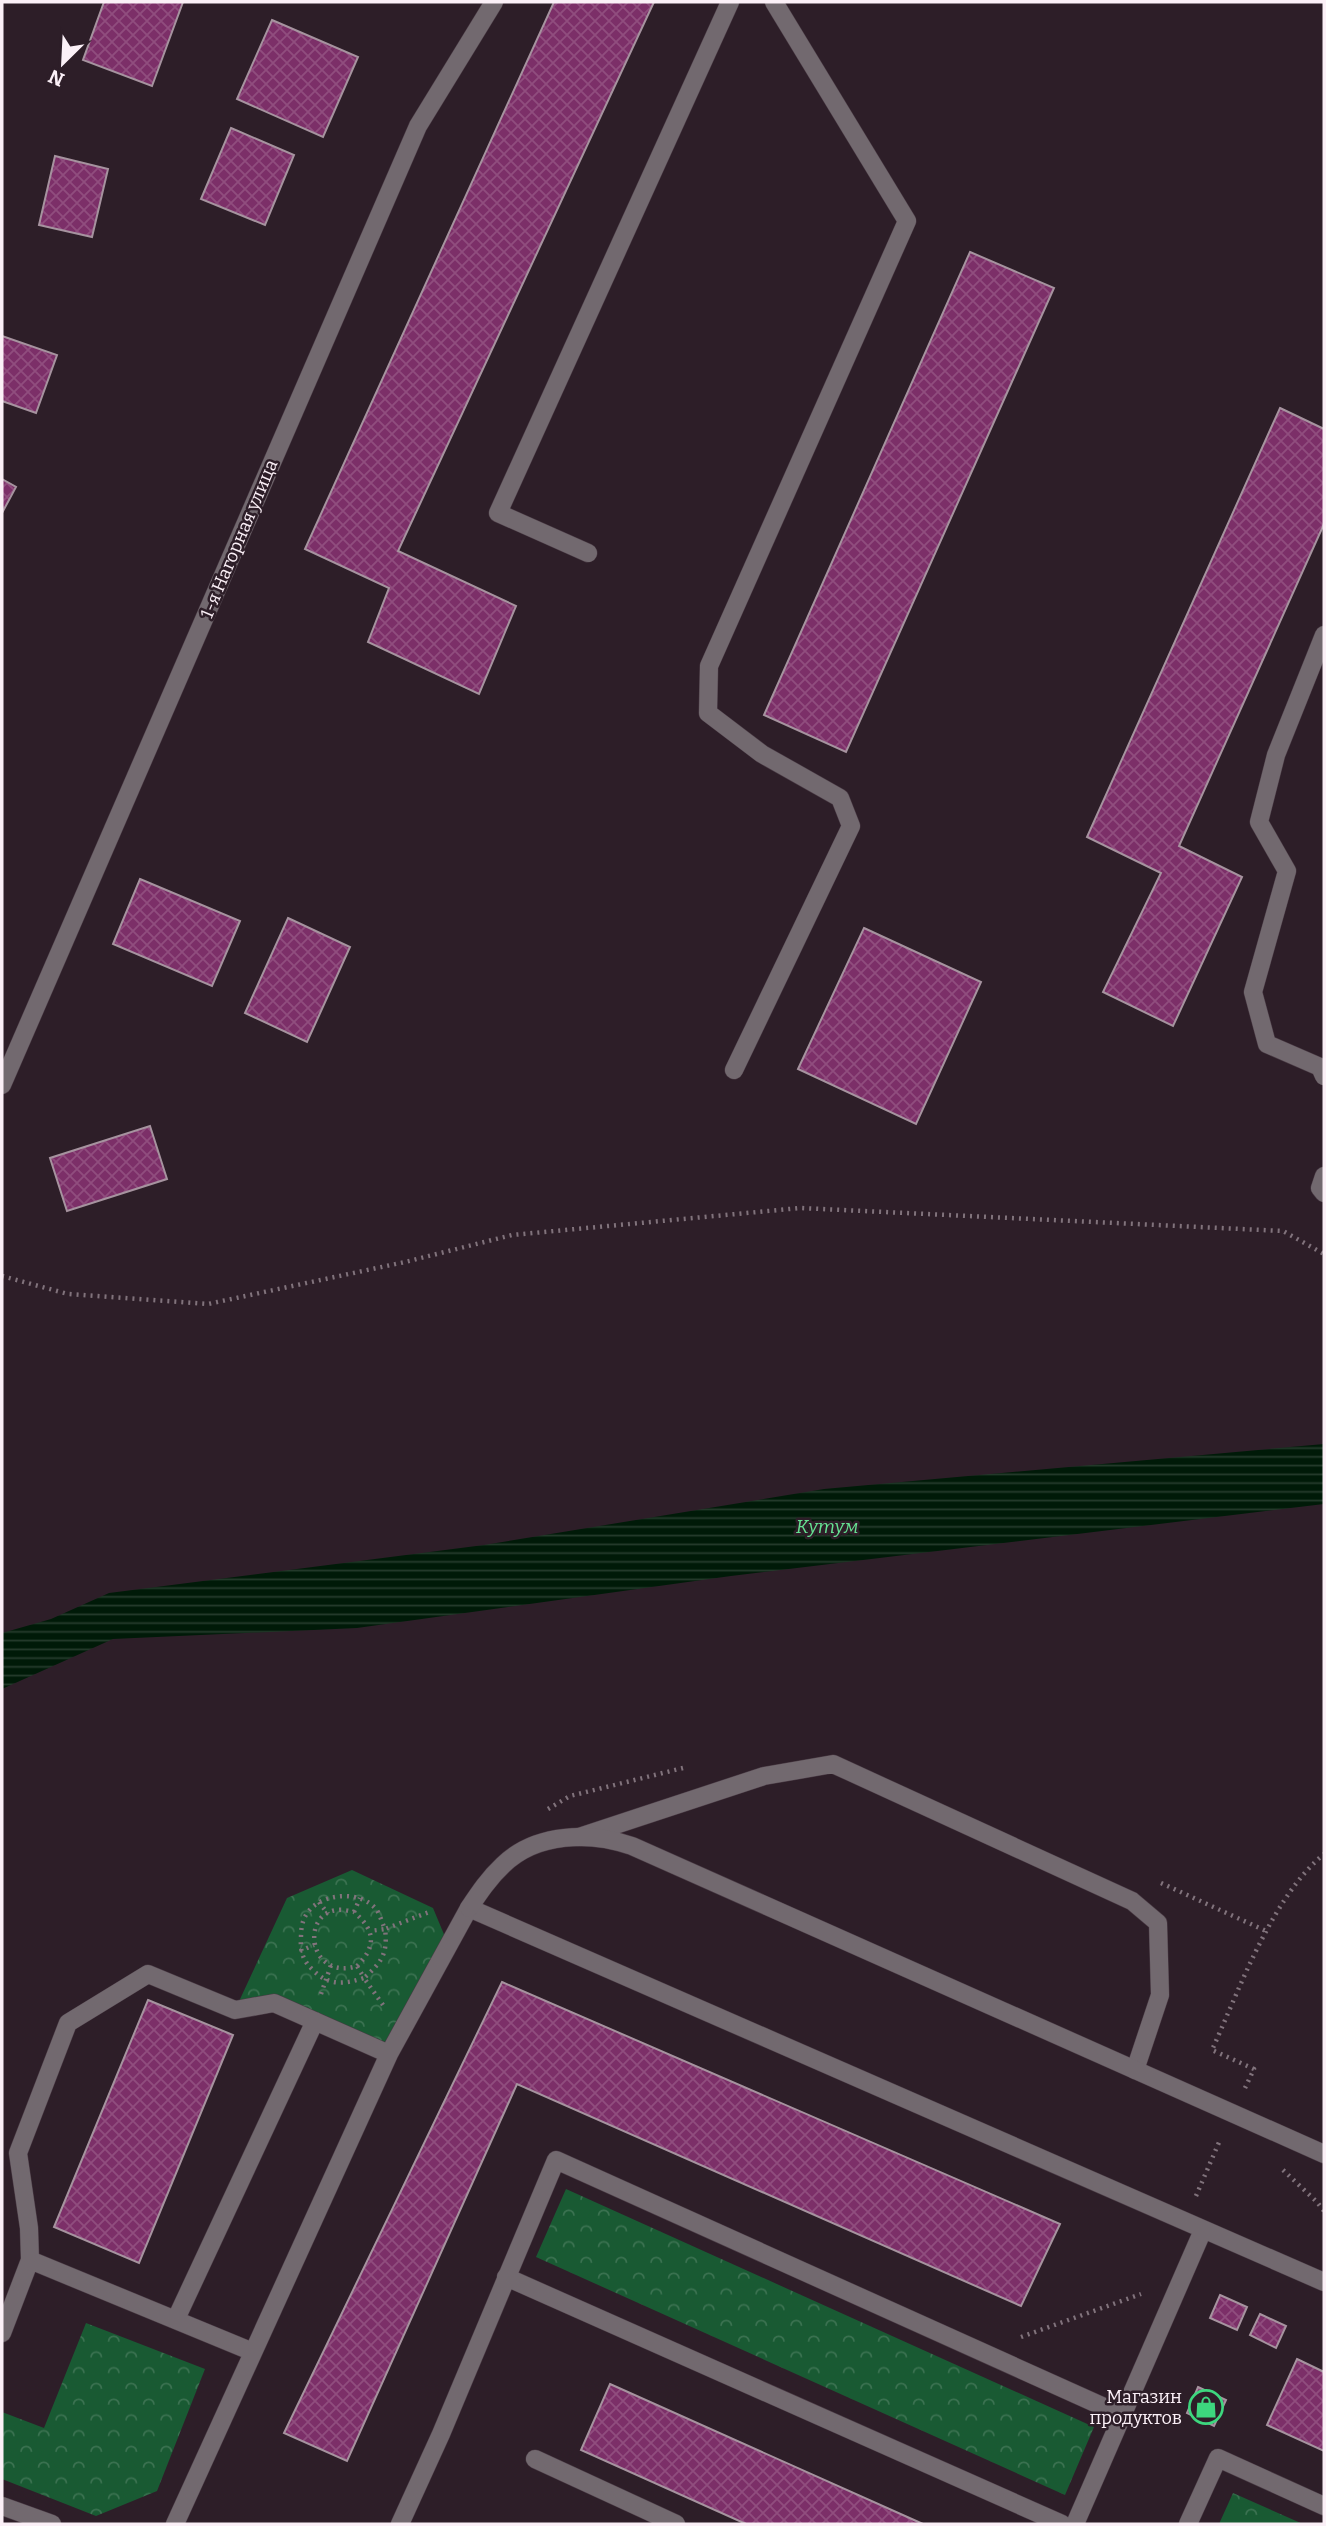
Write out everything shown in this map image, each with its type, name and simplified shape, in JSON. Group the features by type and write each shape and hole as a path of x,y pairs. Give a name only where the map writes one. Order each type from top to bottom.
{"street":[{"name":"1-я Нагорная улица","path":"2,1085 418,127 494,2"},
{"path":"588,553 498,513 730,2"},
{"path":"734,1070 851,826 840,798 762,754 708,713 709,666 908,221 774,2"},
{"path":"1324,635 1276,755 1259,822 1287,871 1253,992 1267,1044 1320,1068 1324,1076"},
{"path":"1324,1176 1320,1188 1324,1193"},
{"path":"579,1837 764,1776 833,1764 1132,1902 1157,1923 1160,1995 1135,2070"},
{"path":"180,2523 253,2352 389,2054 469,1908 485,1884 505,1863 527,1849 552,1839 608,1838 632,1846 1324,2154"},
{"path":"469,1908 1324,2282"},
{"path":"2,2333 30,2260 29,2228 18,2153 68,2023 148,1973 235,2010 274,2003 389,2054"},
{"path":"176,2319 315,2021"},
{"path":"400,2524 441,2434 556,2160 1124,2416"},
{"path":"1075,2524 1203,2230"},
{"path":"30,2260 253,2352"},
{"path":"506,2277 1062,2524"},
{"path":"1188,2524 1218,2458 1324,2506"},
{"path":"535,2459 673,2524"},
{"path":"2,2506 52,2524"}],"path":[{"path":"2,1276 68,1294 208,1304 405,1262 512,1235 800,1208 1283,1231 1324,1254"},
{"path":"541,1814 570,1796 688,1767"},
{"path":"1184,2223 1254,2069 1212,2050 1266,1931 1309,1866 1324,1854"},
{"path":"1153,1880 1266,1931"},
{"path":"346,1895 360,1898 376,1908 385,1929 385,1951 379,1965 364,1978 346,1984 326,1980 306,1963 300,1951 301,1926 308,1912 319,1902 346,1895"},
{"path":"354,1912 360,1898"},
{"path":"319,1902 328,1914"},
{"path":"370,1931 385,1929 439,1908"},
{"path":"337,1910 354,1912 370,1931 372,1942 369,1951 357,1966 338,1969 325,1963 314,1945 313,1937 320,1920 328,1914 337,1910"},
{"path":"300,1951 314,1945"},
{"path":"320,1997 331,1965"},
{"path":"357,1966 388,2013"},
{"path":"981,2351 1182,2280"}],"green space":[{"path":"352,1870 433,1908 448,1944 389,2054 274,2003 235,2010 287,1898"},
{"path":"566,2189 1094,2427 1065,2495 536,2257"},
{"path":"86,2323 205,2369 157,2491 96,2516 2,2479 2,2412 44,2428"},
{"path":"1233,2493 1303,2524 1219,2524"}],"water":[{"name":"Кутум","path":"1324,1444 1324,1504 731,1576 357,1628 113,1639 2,1689 2,1633 51,1619 109,1593 484,1545 824,1489"}],"building":[{"path":"104,2 183,2 152,86 83,60"},
{"path":"554,2 654,2 398,551 516,606 479,694 368,642 389,588 305,549"},
{"path":"272,20 358,57 323,137 237,99"},
{"path":"231,128 294,155 265,225 201,199"},
{"path":"55,156 108,169 92,237 39,225"},
{"path":"970,252 1054,288 846,752 764,715"},
{"path":"2,336 57,355 36,413 2,401"},
{"path":"1280,408 1324,429 1324,524 1179,846 1242,877 1173,1026 1103,992 1161,873 1087,837"},
{"path":"2,479 16,487 2,513"},
{"path":"140,879 240,921 212,986 113,944"},
{"path":"288,918 350,947 307,1042 245,1013"},
{"path":"864,928 981,982 916,1124 798,1069"},
{"path":"150,1126 167,1179 67,1211 50,1158"},
{"path":"502,1982 1060,2224 1021,2306 517,2084 347,2461 284,2433"},
{"path":"148,2000 233,2035 139,2263 54,2227"},
{"path":"1220,2295 1247,2307 1237,2330 1210,2318"},
{"path":"1260,2314 1286,2326 1276,2348 1250,2335"},
{"path":"1297,2359 1324,2372 1324,2451 1267,2425"},
{"path":"610,2384 923,2524 746,2524 581,2450"},
{"name":"Магазин продуктов","path":"1198,2387 1226,2400 1214,2426 1187,2413"}],"place":[{"name":"Магазин продуктов","path":"1206,2407"}]}
